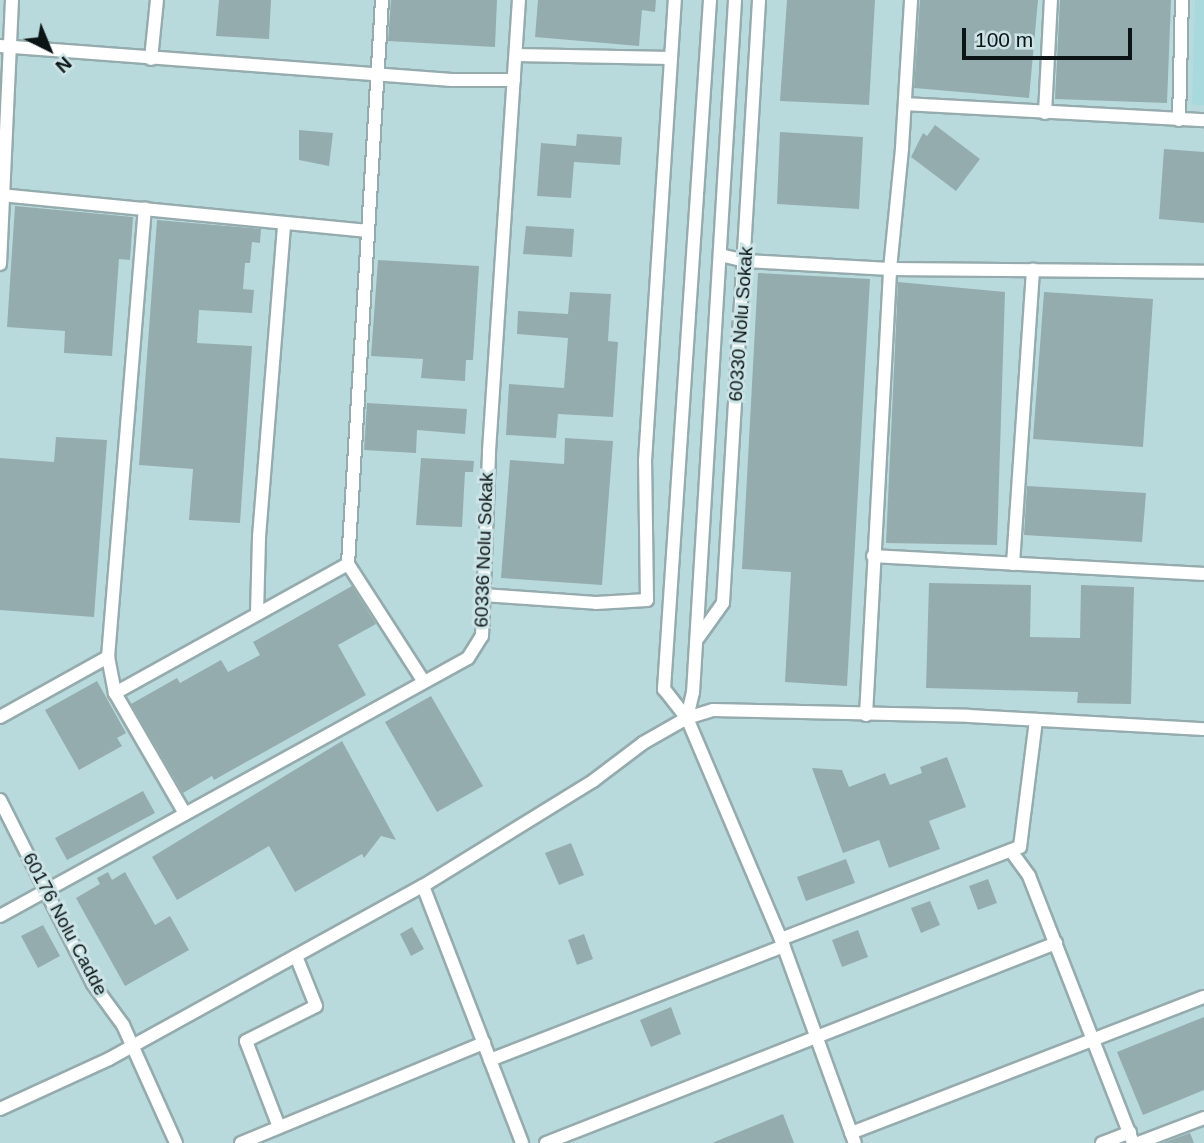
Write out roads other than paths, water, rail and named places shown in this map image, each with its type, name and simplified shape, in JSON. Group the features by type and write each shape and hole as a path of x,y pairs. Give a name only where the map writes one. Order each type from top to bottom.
{"street":[{"path":"0,264 5,47 12,0"},
{"path":"151,59 157,0"},
{"path":"382,0 348,564 424,682"},
{"name":"60336 Nolu Sokak","path":"0,916 468,658 482,636 489,451 519,0"},
{"path":"483,595 596,603 647,600 645,461 675,0"},
{"path":"710,0 664,689 687,718 782,943 853,1138 1204,997"},
{"path":"687,718 693,693 736,0"},
{"name":"60330 Nolu Sokak","path":"696,639 723,603 746,261 759,0"},
{"path":"866,715 890,269 905,104 911,0"},
{"path":"1045,113 1051,0"},
{"path":"1179,120 1182,0"},
{"path":"5,47 452,80 514,80"},
{"path":"516,55 671,58"},
{"path":"905,104 1204,120"},
{"path":"2,195 367,230"},
{"path":"145,209 108,657 115,692 184,813"},
{"path":"257,614 259,537 284,222"},
{"path":"720,255 746,261 890,269 1204,272"},
{"path":"1013,564 1033,270"},
{"path":"873,556 1204,574"},
{"path":"115,692 348,564"},
{"path":"0,718 108,657"},
{"path":"0,1109 132,1046 423,886 593,781 643,743 687,718 713,710 1036,720 1204,729"},
{"path":"490,1060 1020,847 1036,720"},
{"name":"60176 Nolu Cadde","path":"0,800 93,984 123,1025 176,1143"},
{"path":"1011,851 1029,876 1134,1139"},
{"path":"423,886 523,1143"},
{"path":"546,1143 1056,943"},
{"path":"279,1127 246,1041 316,1006 296,956"},
{"path":"241,1143 484,1043"},
{"path":"1101,1143 1134,1139 1204,1118"}]}
